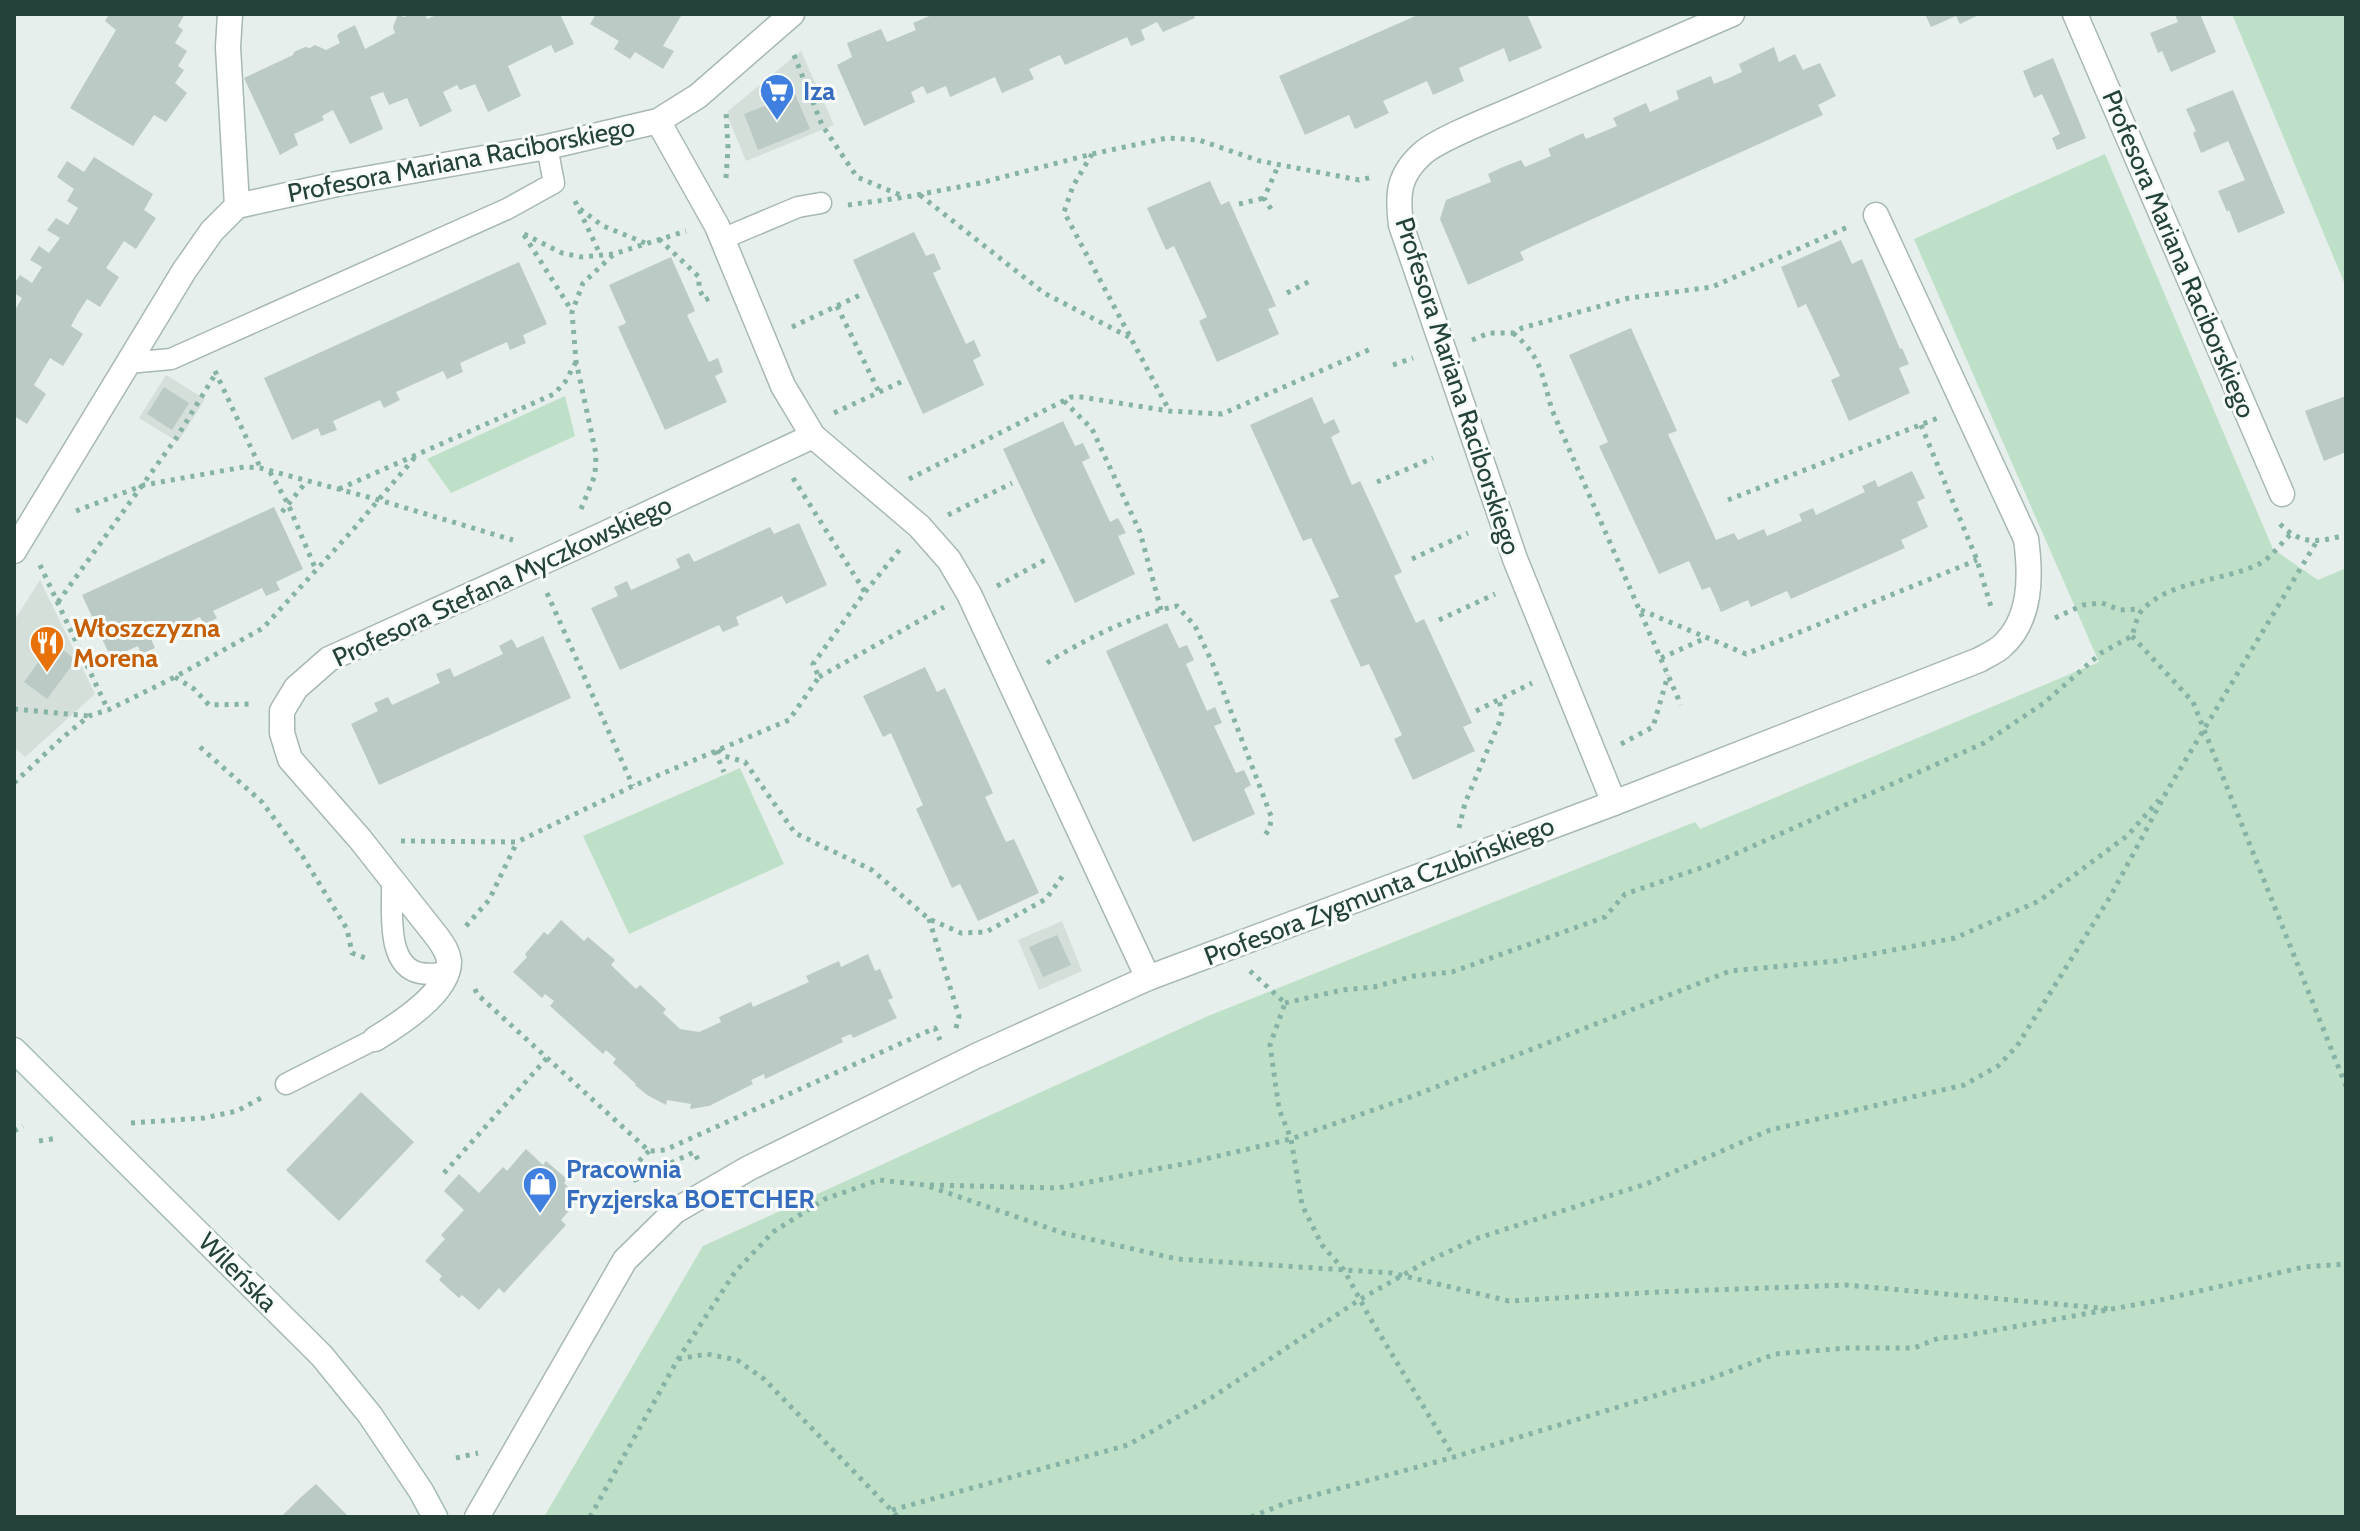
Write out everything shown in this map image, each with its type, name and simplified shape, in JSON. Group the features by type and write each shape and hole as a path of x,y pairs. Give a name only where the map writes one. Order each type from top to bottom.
{"street":[{"path":"24,553 128,363 184,271 212,231 237,206 228,47 230,14"},
{"name":"Profesora Mariana Raciborskiego","path":"237,206 337,184 547,147 658,121 698,96 792,14"},
{"path":"1409,169 1424,151 1458,134 1732,14"},
{"name":"Profesora Mariana Raciborskiego","path":"2075,14 2282,494"},
{"path":"658,121 720,232 783,386 813,436 923,530 949,560 970,596 1148,978"},
{"name":"Profesora Mariana Raciborskiego","path":"1409,169 1399,187 1401,225 1515,559 1614,803"},
{"name":"Profesora Zygmunta Czubińskiego","path":"477,1517 620,1268 675,1211 749,1168 961,1063 1148,978 1614,803 1979,660 2002,646 2019,624 2026,602 2030,569 2026,539 1876,215"},
{"name":"Profesora Stefana Myczkowskiego","path":"282,711 296,688 329,659 813,436"},
{"path":"282,711 282,733 290,759 360,839 447,961 430,998 409,1018 375,1039"},
{"name":"Wileńska","path":"14,1050 322,1356 370,1415 435,1517"}],"lane":[{"path":"128,363 171,359 507,209 554,183 547,147"},
{"path":"720,232 798,207 821,203"},
{"path":"392,881 394,944 404,965 419,973 447,961"},
{"path":"286,1084 375,1039"}],"path":[{"path":"789,42 822,125 857,177 906,197"},
{"path":"725,190 728,148 726,114 732,102"},
{"path":"821,203 828,208 919,195 1167,138 1199,140 1260,161 1359,180 1409,169"},
{"path":"1092,154 1073,186 1064,212 1169,411"},
{"path":"1264,198 1279,164"},
{"path":"554,183 572,196 600,254"},
{"path":"919,195 1044,293 1130,337"},
{"path":"1239,204 1264,198"},
{"path":"1264,198 1271,209"},
{"path":"579,209 603,226 645,244"},
{"path":"1476,338 1489,333 1513,333 1629,298 1712,287 1876,215"},
{"path":"572,312 524,234 562,253 581,257 614,254 680,232 720,232"},
{"path":"659,239 699,277 699,289 705,300 714,295"},
{"path":"580,510 593,482 596,454 576,361 572,312 583,283 614,254"},
{"path":"1287,293 1310,281"},
{"path":"798,324 860,295"},
{"path":"837,306 879,392"},
{"path":"1513,333 1528,345 1540,364 1552,410 1681,705"},
{"path":"203,345 260,468"},
{"path":"886,496 899,484 1071,397 1169,411 1222,414 1373,348"},
{"path":"338,489 554,394 565,382 576,361"},
{"path":"58,602 177,437 216,372"},
{"path":"833,414 901,382"},
{"path":"1064,401 1092,429 1140,532 1161,610"},
{"path":"1728,500 1965,408"},
{"path":"1921,425 1977,560 2002,646"},
{"path":"14,783 89,716 175,677 263,628 416,456"},
{"path":"1377,482 1433,458"},
{"path":"71,513 140,487 244,467 260,468 379,500 514,540"},
{"path":"270,471 288,504 316,570"},
{"path":"781,479 802,474"},
{"path":"793,477 865,592"},
{"path":"282,512 307,481"},
{"path":"819,677 813,664 865,592 923,530 1012,483"},
{"path":"2282,494 2275,505 2278,521 2291,534 2310,542 2346,535"},
{"path":"1412,559 1468,533"},
{"path":"2021,616 2041,620 2059,617 2083,605 2102,603 2120,610 2141,609 2168,593 2262,562 2291,534"},
{"path":"892,1510 1128,1445 1211,1398 1401,1275 1478,1238 1646,1184 1770,1130 1964,1085 1998,1066 2017,1046 2110,897 2167,791 2317,541"},
{"path":"24,553 58,602 108,710"},
{"path":"395,841 517,842 633,786 789,720 819,677 970,596 1045,560"},
{"path":"1640,609 1746,654 1977,560"},
{"path":"534,565 633,786"},
{"path":"1439,620 1496,593"},
{"path":"1047,663 1092,638 1177,606 1195,626 1212,662 1271,816 1270,828 1263,838"},
{"path":"1285,1003 1342,990 1374,987 1414,976 1452,972 1605,917 1625,894 1715,863 1984,743 2044,703 2101,653 2132,636 2141,609"},
{"path":"2132,636 2193,702 2346,1086"},
{"path":"1661,658 1706,638"},
{"path":"1636,736 1653,727 1668,674"},
{"path":"175,677 194,689 209,705 260,704 282,711"},
{"path":"1476,711 1537,681"},
{"path":"1457,837 1465,803 1499,723 1502,712 1499,700"},
{"path":"14,709 89,716"},
{"path":"200,747 262,802 303,857 347,929 352,953 373,961 404,965"},
{"path":"717,751 724,772"},
{"path":"717,751 733,760 745,762 795,833 872,870 929,919 961,933 986,932 1046,899 1069,869"},
{"path":"590,1517 678,1359 735,1272 773,1232 825,1199 879,1180 925,1185 1058,1188 1188,1163 1291,1139 1413,1096 1730,971 1836,961 1955,938 2039,901 2127,836 2167,791"},
{"path":"517,842 489,900 447,961 466,970 477,994 649,1151"},
{"path":"929,919 959,1016 952,1040 966,1035"},
{"path":"1233,946 1253,975 1285,1003"},
{"path":"1285,1003 1270,1045 1279,1109 1291,1139 1302,1205 1322,1245 1344,1270 1454,1457"},
{"path":"690,1155 635,1180 628,1172 649,1151 665,1150 935,1028 942,1045"},
{"path":"444,1173 547,1058"},
{"path":"149,1121 189,1119 237,1111 286,1084"},
{"path":"14,1131 23,1126"},
{"path":"925,1185 1063,1233 1177,1259 1401,1275 1509,1301 1846,1285 2111,1309"},
{"path":"1251,1517 1286,1503 1454,1457 1707,1380 1775,1354 1847,1348 1914,1348 1939,1338 2156,1301 2304,1267 2346,1264"},
{"path":"678,1359 707,1354 737,1360 764,1379 898,1517"},
{"path":"456,1458 483,1450"}],"shaded area":[{"path":"801,51 834,125 746,161 728,111"},
{"path":"166,375 205,399 178,442 139,418"},
{"path":"40,580 95,694 25,757 14,747 14,621"},
{"path":"1062,921 1082,971 1039,990 1018,940"}],"green space":[{"path":"2232,14 2346,14 2346,287"},
{"path":"2105,154 2273,549 2318,580 2346,568 2346,1517 544,1517 703,1246 1208,1016 1695,822 1700,829 2099,662 1914,239"},
{"path":"565,396 575,436 451,493 427,459"},
{"path":"740,768 784,864 629,934 583,836"}],"building":[{"path":"109,14 185,14 178,26 183,30 175,43 187,51 178,66 184,70 175,83 187,93 166,122 154,115 133,146 70,108 116,30 105,21"},
{"path":"398,14 404,17 425,14 427,19 439,14 560,14 574,44 555,53 551,45 508,66 521,96 488,112 475,84 460,90 457,85 443,92 452,111 420,127 407,98 389,105 383,92 370,97 383,129 350,144 333,110 322,116 324,120 294,134 298,145 280,155 244,78 305,47 315,45 326,50 340,43 339,33 355,25 365,49 395,33 393,27"},
{"path":"596,14 681,16 663,46 674,51 663,69 635,52 630,59 614,49 619,41 590,24"},
{"path":"934,14 1193,14 1195,18 1163,32 1157,22 1141,30 1145,40 1131,46 1127,37 1065,65 1060,55 1029,69 1034,79 1002,93 995,77 950,97 946,86 927,94 923,86 911,92 915,102 864,126 837,65 852,57 847,43 881,29 887,42 916,30 913,23"},
{"path":"1420,14 1527,14 1542,48 1509,62 1504,48 1459,68 1464,81 1433,95 1427,81 1383,101 1389,113 1355,129 1349,115 1305,135 1279,76"},
{"path":"1925,14 1981,14 1960,24 1956,16 1931,27"},
{"path":"2175,14 2200,14 2216,52 2171,72 2162,51 2158,53 2150,33 2178,22"},
{"path":"1774,47 1779,62 1795,54 1803,70 1820,63 1836,96 1818,105 1823,115 1520,252 1524,260 1468,285 1440,219 1446,200 1491,182 1488,174 1503,167 1521,160 1525,167 1551,156 1548,149 1583,133 1586,139 1617,126 1613,118 1646,103 1650,112 1679,99 1676,91 1711,76 1714,84 1742,72 1739,64"},
{"path":"2053,58 2086,138 2057,150 2052,138 2060,134 2042,94 2034,98 2023,71"},
{"path":"2233,90 2285,213 2238,233 2218,191 2245,180 2228,141 2201,153 2186,109"},
{"name":"Iza","path":"795,94 810,129 758,150 744,114"},
{"path":"94,157 153,194 144,210 156,218 136,249 124,241 106,268 119,277 100,307 87,299 78,313 71,326 83,334 63,366 50,358 34,385 46,394 27,424 14,416 14,312 22,298 14,293 14,284 20,275 32,283 42,267 30,260 39,246 49,253 60,238 47,230 56,218 68,225 78,208 67,201 74,189 57,177 67,161 84,172"},
{"path":"1210,181 1221,205 1229,201 1276,306 1268,309 1279,334 1217,362 1199,321 1207,317 1174,246 1166,250 1147,208"},
{"path":"914,232 926,256 934,253 941,269 933,273 966,344 974,340 981,356 973,360 984,385 923,414 853,260"},
{"path":"1841,240 1852,264 1862,259 1909,364 1899,368 1910,393 1849,421 1831,380 1840,376 1806,304 1798,308 1781,267"},
{"path":"671,257 695,311 687,315 709,362 718,358 723,372 715,376 727,402 665,430 618,327 626,323 609,285"},
{"path":"519,262 547,324 523,335 526,343 510,350 507,342 460,363 463,372 447,379 443,371 396,392 400,400 384,408 380,400 333,421 337,430 321,436 318,428 292,440 264,378"},
{"path":"1631,328 1677,431 1668,434 1716,540 1734,533 1738,540 1764,529 1767,536 1802,521 1799,514 1813,508 1816,515 1865,492 1862,486 1875,480 1878,487 1912,471 1925,498 1917,502 1928,527 1901,540 1905,548 1791,599 1787,591 1751,607 1748,600 1721,612 1710,587 1702,590 1689,561 1659,574 1599,446 1608,442 1569,355"},
{"path":"164,387 189,403 172,430 147,414"},
{"path":"2346,396 2346,452 2324,461 2305,411"},
{"path":"1312,397 1324,424 1334,419 1340,432 1331,437 1352,485 1360,481 1402,572 1394,576 1416,623 1424,619 1472,723 1463,727 1475,751 1413,780 1394,739 1402,735 1369,664 1361,667 1330,600 1339,597 1311,538 1303,541 1250,425"},
{"path":"1063,421 1075,446 1083,443 1090,458 1082,462 1110,522 1118,518 1126,533 1118,536 1135,574 1075,603 1003,449"},
{"path":"274,507 303,569 276,582 280,590 266,596 262,588 213,611 217,618 204,625 200,617 151,639 155,648 141,654 138,646 111,658 82,595"},
{"path":"799,523 827,585 786,604 782,596 736,617 739,625 723,632 719,625 620,670 591,608 618,596 614,587 627,581 631,590 680,568 676,559 689,553 694,562 770,527 774,534"},
{"path":"1167,623 1179,648 1187,645 1194,660 1186,664 1207,711 1215,707 1222,723 1214,726 1236,773 1244,770 1251,785 1244,789 1255,814 1193,842 1106,651"},
{"path":"543,636 571,698 379,785 351,724 378,711 374,703 388,697 392,705 440,683 436,674 450,668 454,677 503,654 499,646 512,639 517,648"},
{"path":"53,642 76,660 47,699 24,682"},
{"path":"925,667 937,692 945,688 993,793 985,797 1006,842 1014,839 1039,893 978,921 960,884 952,888 916,809 923,805 891,733 883,737 863,696"},
{"path":"561,920 584,941 588,937 615,960 611,965 636,989 640,985 666,1009 663,1013 680,1029 699,1032 721,1022 719,1017 751,1002 753,1007 809,982 806,976 839,961 841,967 868,954 875,971 880,969 893,998 888,1000 897,1018 853,1038 851,1034 841,1038 843,1042 765,1079 764,1074 751,1080 753,1084 709,1106 690,1109 691,1104 667,1100 666,1105 635,1085 613,1063 616,1059 606,1050 603,1054 550,1006 554,1001 545,994 542,998 513,972 544,932 548,935"},
{"path":"1057,935 1071,965 1043,977 1029,947"},
{"path":"361,1092 414,1142 339,1221 286,1170"},
{"path":"526,1149 543,1165 546,1161 567,1179 564,1183 580,1198 561,1220 566,1225 504,1293 499,1288 479,1310 439,1280 442,1276 425,1261 445,1239 441,1235 464,1210 444,1191 459,1174 479,1193 503,1167 507,1171"},
{"path":"316,1484 349,1517 281,1517 299,1499"}],"place":[{"name":"Iza","path":"777,122"},
{"name":"Włoszczyzna Morena","path":"47,674"},
{"name":"Pracownia Fryzjerska BOETCHER","path":"540,1215"}]}
